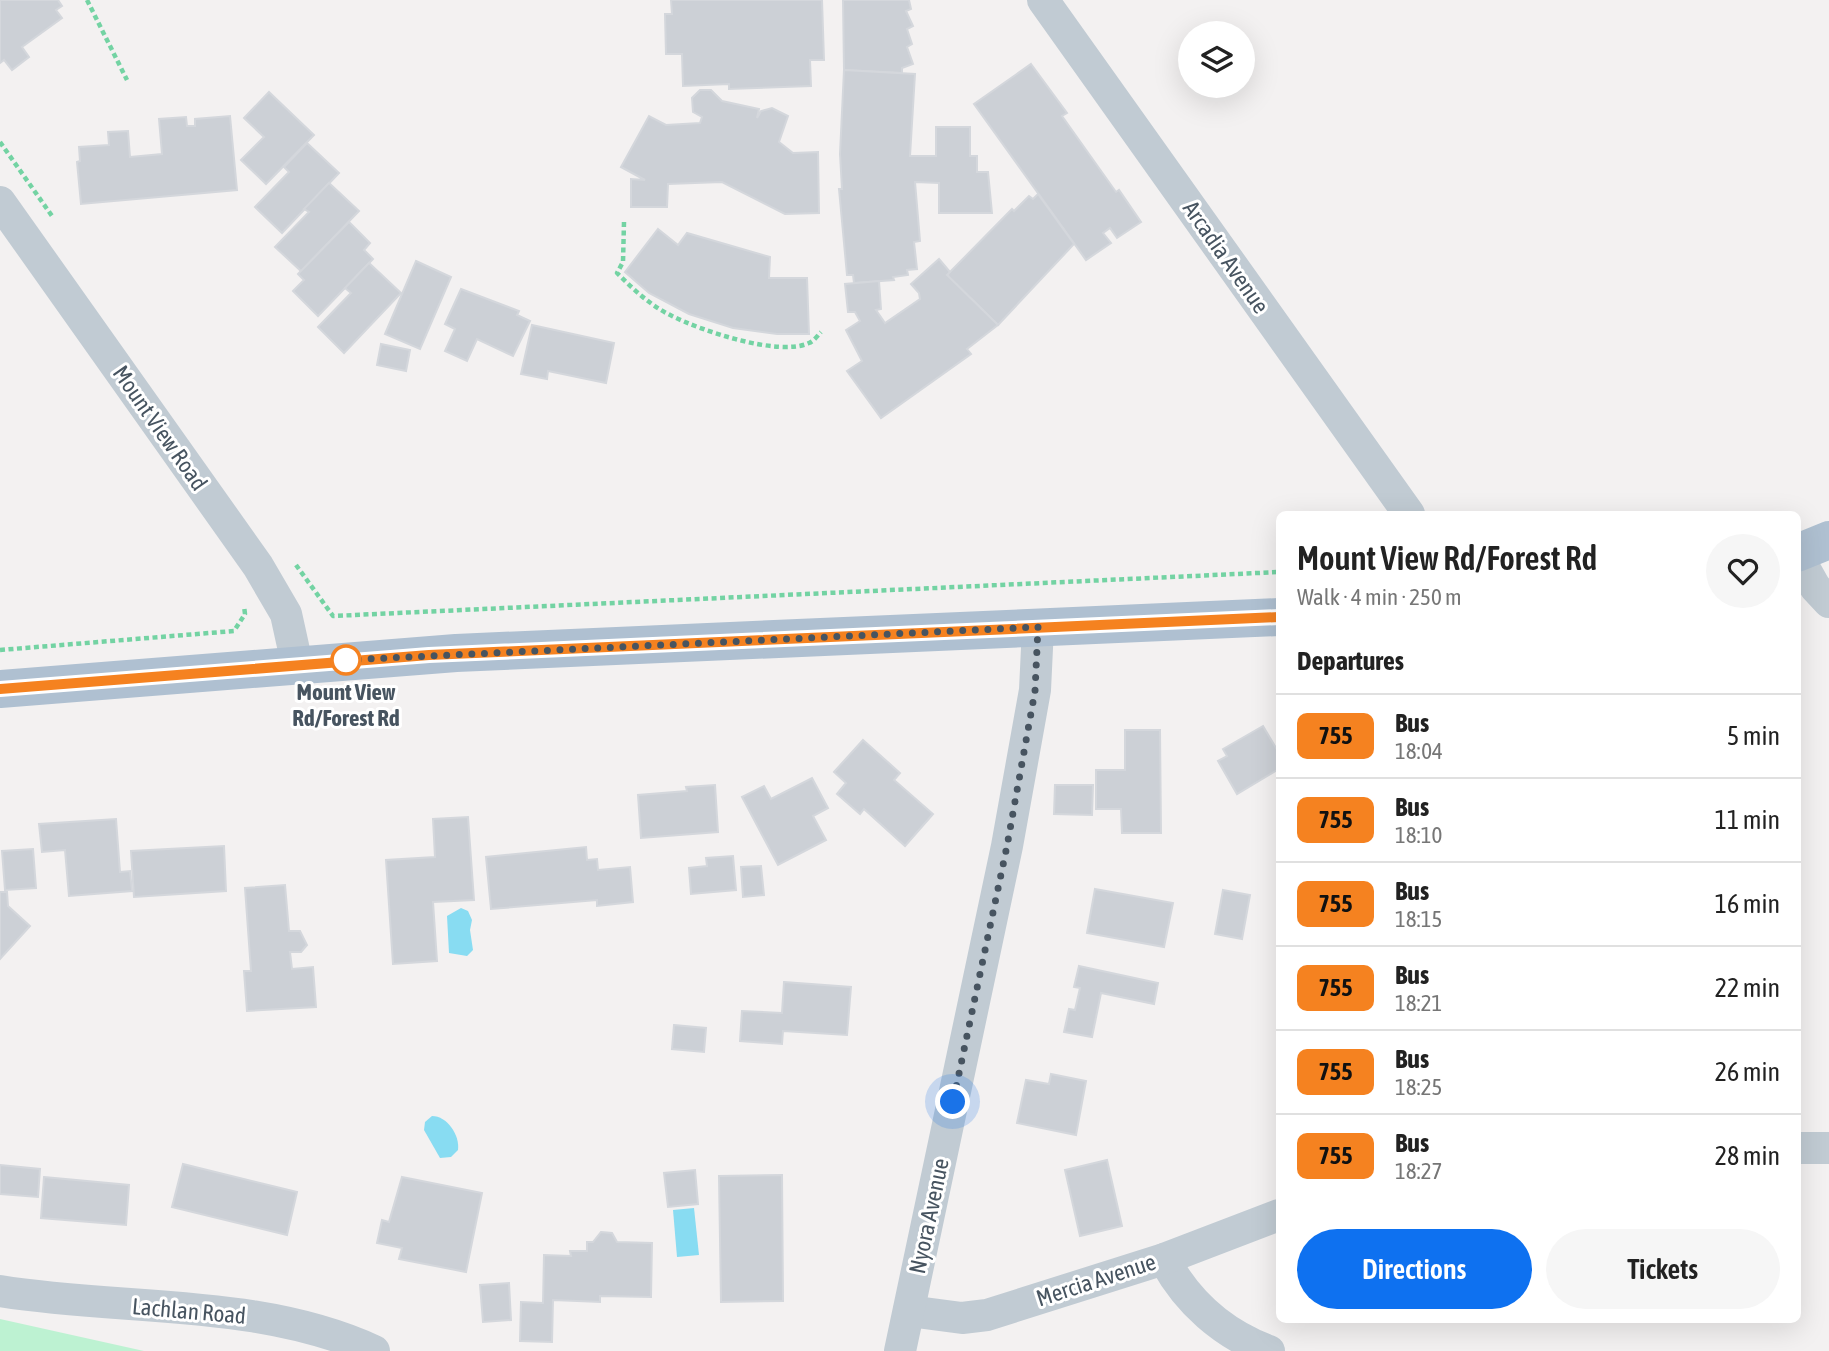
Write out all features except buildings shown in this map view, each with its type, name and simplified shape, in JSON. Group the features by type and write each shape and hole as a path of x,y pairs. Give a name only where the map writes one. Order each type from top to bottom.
{"main road":[{"path":"1801,552 1829,540"},
{"path":"0,689 297,664 1276,617"}],"street":[{"name":"Arcadia Avenue","path":"1043,0 1407,511"},
{"name":"Mount View Road","path":"0,202 264,576 286,614 297,664"},
{"path":"1801,561 1815,587 1829,602"},
{"name":"Nyora Avenue","path":"900,1351 1007,846 1035,691 1038,627"},
{"path":"1801,1148 1829,1148"},
{"name":"Mercia Avenue","path":"909,1311 962,1318 987,1315 1164,1259 1276,1216"},
{"path":"1164,1259 1178,1281 1209,1317 1230,1333 1269,1351"},
{"name":"Lachlan Road","path":"0,1291 96,1303 257,1317 325,1332 374,1351"}],"path":[{"path":"87,0 127,80"},
{"path":"624,222 623,262 617,274 643,299 673,317 756,343 790,346 811,342 821,332"},
{"path":"332,616 1276,572"},
{"path":"0,650 234,631 245,614"}],"green space":[{"path":"0,1319 144,1351 0,1351"}],"water":[{"path":"461,908 468,911 472,920 470,930 473,950 467,956 449,953 447,916"},
{"path":"432,1116 443,1119 455,1133 458,1150 451,1157 440,1158 424,1130 425,1122"},
{"path":"694,1208 699,1255 677,1257 673,1210"}],"bus line":[{"name":"755","path":"0,689 429,655 1276,617"}],"place":[{"name":"Mount View Rd/Forest Rd","path":"346,660"}],"route":[{"path":"346,660 1038,627 1035,691 1007,846 953,1102"}]}
